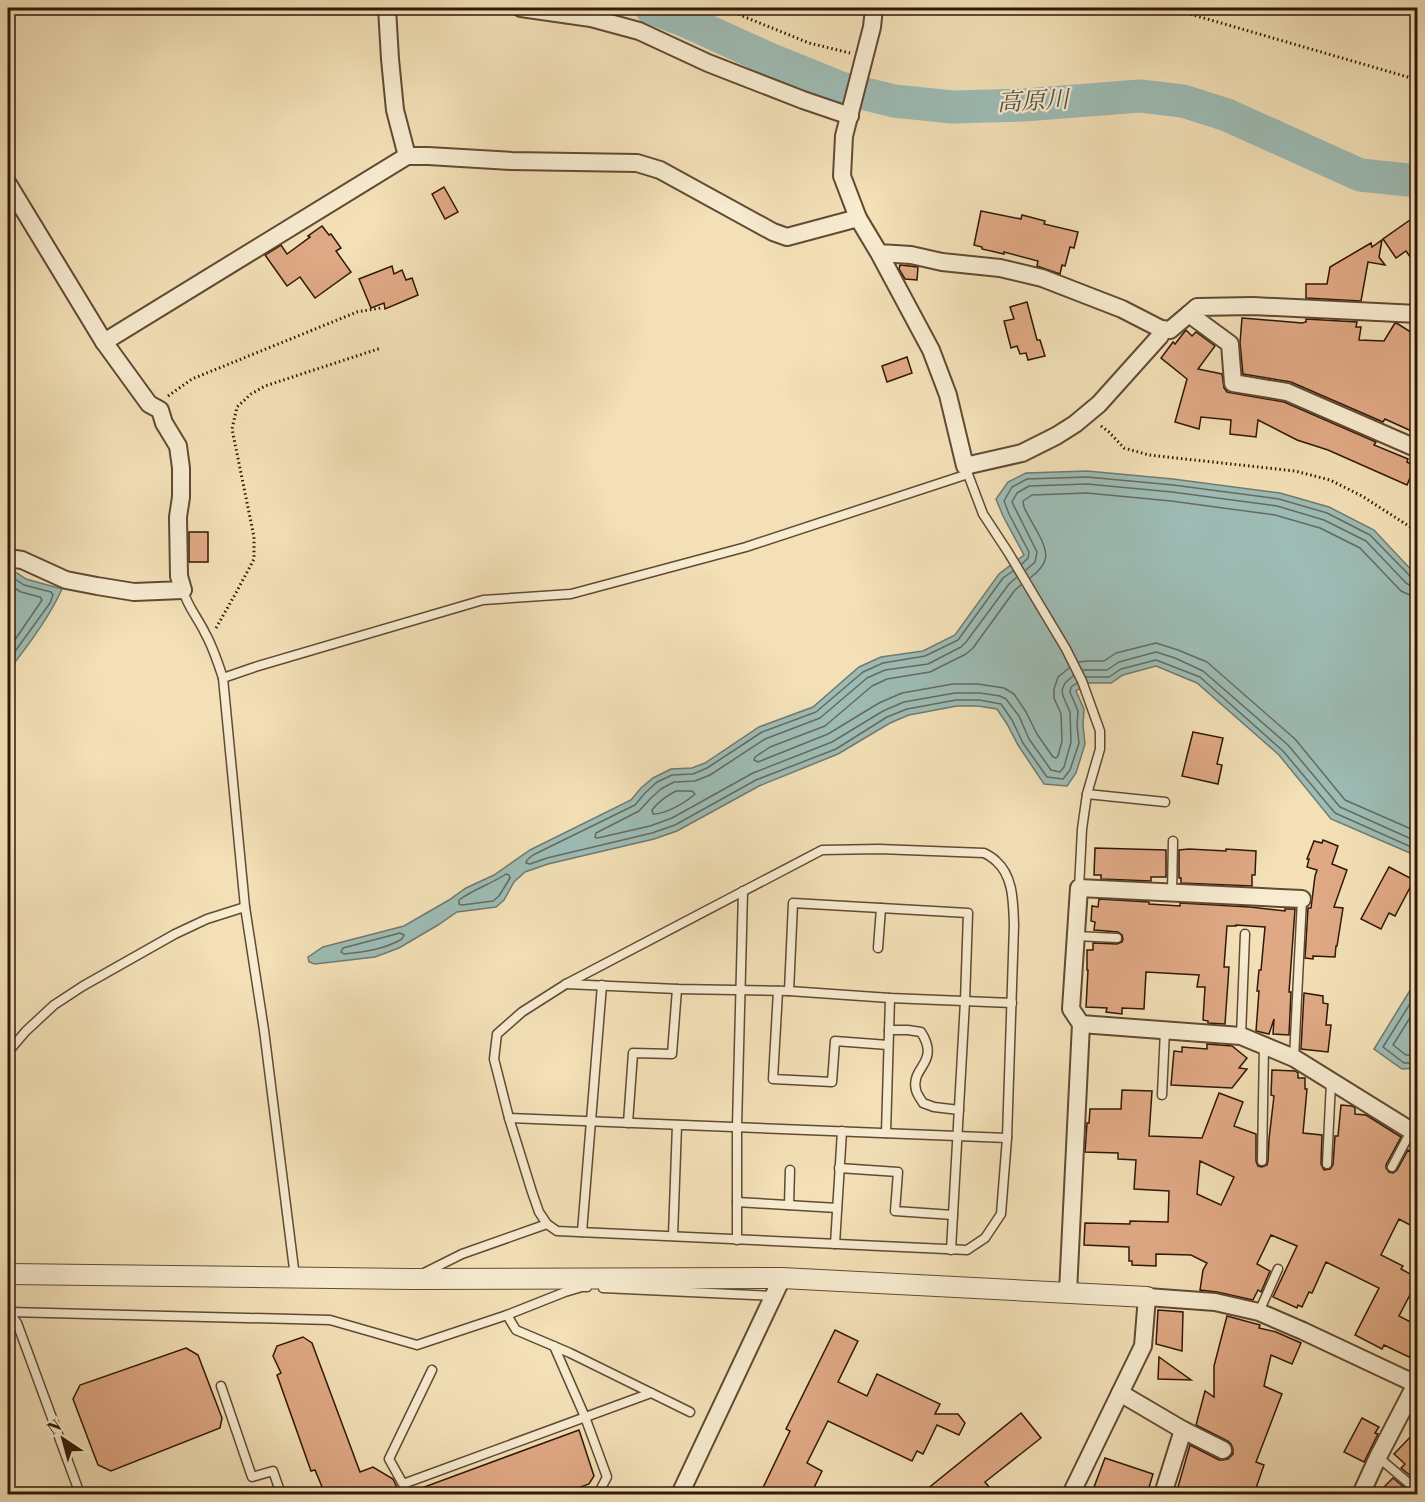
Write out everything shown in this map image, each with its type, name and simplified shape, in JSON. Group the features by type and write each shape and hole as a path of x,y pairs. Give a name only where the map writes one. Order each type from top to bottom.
{"street":[{"path":"387,8 395,110 407,156"},
{"path":"521,8 591,18 639,31 708,63 850,116"},
{"path":"874,8 872,27 844,136 842,176 858,218 930,350 948,395 966,470 1022,453 1075,424 1099,404 1160,336 1161,329"},
{"path":"104,342 407,156 512,161 637,163 660,170 773,232 788,237 858,218"},
{"path":"8,184 104,342 149,404 160,411 164,423 178,446 181,468 178,517 179,576 183,590 134,592 66,580 22,560 8,558"},
{"path":"879,253 911,255 942,262 1000,268 1042,278 1122,309 1161,329 1170,330 1197,307 1253,306 1418,314"},
{"path":"1189,314 1230,344 1233,382 1287,392 1418,449"},
{"path":"1068,1292 1081,1024 1071,1009 1079,888 1302,899"},
{"path":"1081,1024 1241,1036 1294,1058 1414,1133"},
{"path":"8,1274 411,1279 782,1278 1068,1292 1215,1302 1259,1312 1417,1383 1361,1494"},
{"path":"680,1494 782,1278"},
{"path":"1071,1494 1143,1346 1147,1297"},
{"path":"1120,1393 1223,1450"},
{"path":"1163,1494 1184,1430"}],"lane":[{"path":"223,678 483,600 572,594 746,547 966,470 983,514 1066,649 1082,681 1100,731 1100,749 1087,794 1082,829 1079,888"},
{"path":"183,590 186,601 208,639 223,678 245,907 264,1030 295,1277"},
{"path":"1087,794 1165,802"},
{"path":"1172,893 1173,841"},
{"path":"879,849 984,853 997,861 1006,874 1012,896 1014,925 1007,1138 1001,1214 985,1238 967,1250 557,1231 547,1224 539,1212 509,1118 494,1059 496,1034 522,1012 566,984 822,850 879,849"},
{"path":"737,1240 737,1127 743,891"},
{"path":"1294,1058 1302,899"},
{"path":"789,991 793,903 968,913 951,1250"},
{"path":"8,1052 26,1031 54,1005 98,977 175,933 207,919 245,907"},
{"path":"878,948 881,908"},
{"path":"1241,1036 1245,934"},
{"path":"1076,936 1117,938"},
{"path":"566,984 789,991 1012,1004"},
{"path":"582,1232 602,985"},
{"path":"628,1123 633,1053 672,1054 677,989"},
{"path":"778,991 773,1079 832,1082 836,1041 888,1045"},
{"path":"886,1133 890,998"},
{"path":"889,1030 921,1032 928,1042 928,1054 916,1080 916,1091 923,1103 934,1107 959,1110"},
{"path":"1162,1095 1165,1030"},
{"path":"1262,1161 1264,1045"},
{"path":"1327,1164 1331,1082"},
{"path":"509,1118 1007,1138"},
{"path":"673,1236 677,1125"},
{"path":"835,1244 842,1131"},
{"path":"1392,1167 1414,1133"},
{"path":"839,1168 898,1173 895,1211 953,1215"},
{"path":"789,1205 790,1170"},
{"path":"737,1202 837,1208"},
{"path":"411,1279 462,1254 547,1224"},
{"path":"1259,1312 1278,1269"},
{"path":"8,1312 330,1320 417,1345 582,1287 773,1296"},
{"path":"8,1312 17,1323 80,1494"},
{"path":"507,1315 516,1330 690,1412"},
{"path":"554,1346 585,1417 606,1477 598,1494"},
{"path":"432,1370 389,1459 403,1484 651,1393"},
{"path":"221,1386 252,1478 273,1471 281,1494"},
{"path":"1378,1457 1418,1491"}],"path":[{"path":"732,8 740,15 809,43 864,56"},
{"path":"891,14 969,8"},
{"path":"1169,8 1418,80"},
{"path":"160,411 167,397 192,379 357,312 381,308"},
{"path":"208,639 254,559 254,537 232,429 237,407 251,394 265,386 381,348"},
{"path":"1075,424 1102,426 1124,448 1149,455 1295,471 1330,480 1362,496 1418,532"}],"water":[{"path":"1087,471 1280,493 1329,507 1374,530 1417,576 1417,856 1331,819 1279,755 1197,683 1156,666 1123,675 1111,683 1088,683 1076,691 1084,709 1085,744 1076,773 1067,786 1044,784 997,709 957,706 909,715 890,723 838,754 759,786 677,831 525,872 514,882 504,900 496,907 457,912 399,948 375,957 315,964 309,962 308,957 323,947 404,926 466,888 494,875 530,850 631,800 653,778 671,769 692,768 705,763 759,727 813,707 859,667 881,657 923,651 955,635 999,574 1024,555 996,499 1008,482 1026,473"},
{"path":"8,571 14,571 26,579 62,589 38,632 8,671"},
{"path":"1417,979 1417,1068 1402,1069 1374,1049"}],"building":[{"path":"444,187 458,212 445,219 432,194"},
{"path":"981,211 1021,219 1022,215 1045,221 1044,224 1078,232 1074,248 1070,247 1065,266 1062,265 1060,274 1037,266 1038,261 982,249 974,245"},
{"path":"1410,220 1418,232 1418,268 1406,251 1396,258 1383,239"},
{"path":"322,226 341,248 336,251 351,272 315,298 300,277 287,286 265,255 281,245 287,254"},
{"path":"1382,240 1379,257 1385,265 1368,262 1361,301 1306,298 1306,284 1327,284 1330,267 1371,243 1372,247"},
{"path":"900,265 918,267 917,280 905,279 899,269"},
{"path":"392,266 394,274 402,270 406,280 412,278 418,295 385,309 384,303 371,308 359,279"},
{"path":"1027,302 1037,340 1040,340 1045,356 1028,360 1026,353 1020,354 1017,346 1011,348 1004,321 1014,319 1010,307"},
{"path":"1242,318 1302,323 1306,322 1306,319 1357,322 1356,327 1361,327 1359,340 1384,341 1395,323 1414,334 1412,338 1418,341 1418,434 1385,419 1383,422 1291,382 1243,374 1240,343"},
{"path":"1186,330 1192,336 1196,332 1215,346 1198,369 1222,374 1224,388 1227,392 1284,402 1376,442 1374,445 1408,459 1407,462 1415,466 1407,485 1328,450 1297,440 1258,420 1256,437 1230,434 1231,420 1201,417 1199,429 1175,422 1187,379 1161,358"},
{"path":"907,357 912,373 887,382 882,366"},
{"path":"189,532 208,532 208,562 189,562"},
{"path":"1193,732 1223,738 1217,764 1222,765 1218,784 1182,776"},
{"path":"1323,840 1338,846 1332,864 1347,870 1334,907 1343,908 1335,957 1313,956 1313,959 1305,958 1308,908 1311,908 1317,870 1307,867 1309,859 1307,859 1314,841 1322,843"},
{"path":"1095,848 1166,850 1166,877 1151,877 1151,881 1101,879 1101,875 1094,875"},
{"path":"1179,850 1256,851 1252,886 1181,883"},
{"path":"1389,867 1414,880 1395,916 1389,913 1381,929 1361,919"},
{"path":"1099,899 1180,906 1180,903 1285,911 1285,909 1295,909 1289,992 1291,992 1289,1035 1273,1034 1274,1019 1269,1034 1256,1031 1259,991 1257,991 1265,927 1227,926 1224,967 1229,967 1225,1024 1208,1023 1203,1020 1205,987 1197,987 1199,975 1146,972 1144,1009 1122,1008 1122,1014 1106,1012 1107,1008 1086,1007 1087,950 1093,950 1093,943 1117,944 1123,939 1118,932 1094,930 1095,922 1091,921 1092,906 1098,907"},
{"path":"1304,993 1323,996 1323,1003 1328,1004 1326,1025 1331,1025 1328,1052 1301,1049"},
{"path":"1207,1044 1232,1046 1247,1058 1239,1068 1247,1069 1232,1088 1171,1085 1174,1051 1182,1052 1182,1047 1207,1049"},
{"path":"1272,1070 1295,1071 1298,1073 1298,1078 1305,1078 1305,1089 1307,1089 1303,1133 1322,1135 1321,1164 1324,1170 1330,1169 1333,1165 1335,1136 1338,1136 1341,1105 1352,1106 1355,1108 1355,1114 1366,1115 1401,1137 1386,1165 1389,1172 1393,1173 1397,1170 1408,1150 1418,1156 1418,1211 1410,1225 1399,1219 1381,1255 1403,1266 1401,1269 1414,1276 1410,1285 1414,1287 1399,1316 1418,1326 1418,1341 1409,1357 1384,1345 1382,1349 1355,1335 1379,1288 1326,1262 1312,1293 1309,1292 1302,1307 1298,1305 1297,1308 1273,1297 1297,1246 1271,1235 1257,1264 1270,1271 1261,1292 1258,1290 1253,1300 1200,1290 1203,1270 1207,1263 1191,1255 1156,1254 1156,1266 1132,1265 1132,1261 1129,1261 1129,1247 1084,1245 1085,1223 1168,1222 1169,1191 1134,1189 1136,1160 1118,1159 1118,1153 1085,1152 1090,1109 1121,1109 1122,1090 1152,1091 1149,1136 1202,1138 1219,1093 1243,1102 1234,1126 1256,1134 1256,1161 1258,1166 1262,1167 1267,1165 1268,1161 1274,1096 1271,1095","holes":["1200,1161 1234,1177 1221,1205 1197,1194"]},
{"path":"1158,1310 1183,1312 1182,1351 1156,1344"},
{"path":"1227,1316 1260,1325 1259,1328 1276,1332 1301,1343 1292,1364 1271,1355 1264,1386 1282,1394 1256,1462 1264,1465 1254,1494 1233,1494 1216,1488 1215,1494 1176,1494 1190,1445 1219,1460 1228,1459 1233,1454 1228,1441 1196,1425 1205,1391 1214,1397 1214,1366"},
{"path":"835,1330 858,1341 838,1382 867,1396 877,1374 940,1404 935,1414 958,1414 965,1423 959,1435 937,1425 923,1454 917,1451 912,1461 828,1421 807,1463 822,1471 811,1494 760,1494 790,1431 786,1429"},
{"path":"303,1337 312,1343 360,1472 373,1467 393,1479 400,1494 325,1494 315,1470 311,1471 277,1375 281,1373 273,1356 277,1346"},
{"path":"186,1348 198,1355 222,1418 220,1428 111,1471 98,1465 73,1399 80,1385"},
{"path":"1159,1357 1191,1380 1158,1379"},
{"path":"1021,1413 1041,1438 985,1482 990,1488 981,1494 921,1494"},
{"path":"1362,1418 1379,1427 1375,1433 1378,1434 1364,1462 1344,1452"},
{"path":"1418,1429 1418,1482 1401,1468 1405,1464 1394,1454"},
{"path":"579,1430 594,1476 589,1484 562,1494 408,1493"},
{"path":"1105,1458 1153,1474 1147,1494 1114,1494 1094,1487"},
{"path":"1393,1478 1412,1494 1377,1494"}],"waterway":[{"name":"高原川","path":"651,8 841,88 894,101 952,107 1024,105 1140,96 1183,101 1227,115 1360,175 1418,181"}]}
